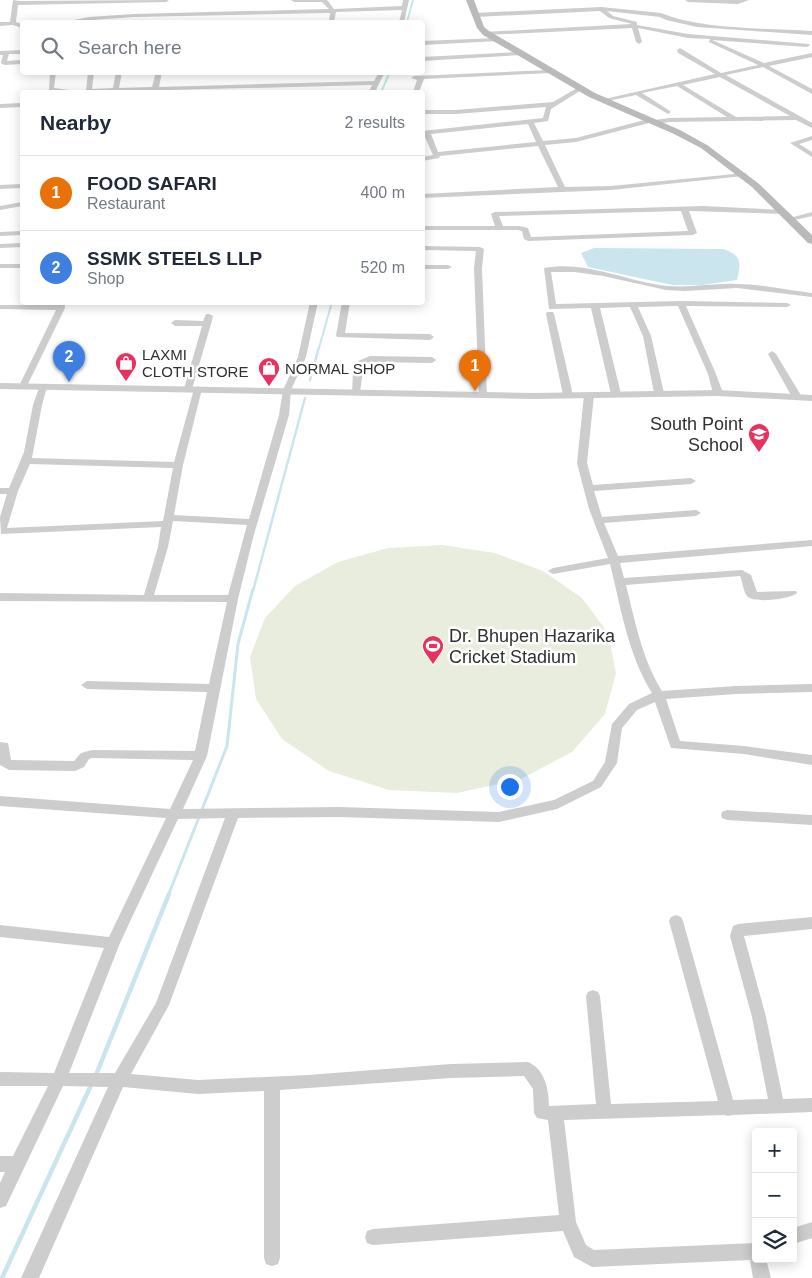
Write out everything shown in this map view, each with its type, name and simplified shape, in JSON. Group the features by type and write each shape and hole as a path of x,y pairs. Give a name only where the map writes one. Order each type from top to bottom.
{"main road":[{"path":"470,0 481,28 486,33 550,72 603,100 654,121 716,154 743,174 812,241"}],"street":[{"path":"13,23 16,2 78,3 166,0"},
{"path":"294,0 321,0 330,5 333,11 332,20"},
{"path":"402,20 406,0"},
{"path":"559,0 565,8 560,11"},
{"path":"688,0 738,2 746,0"},
{"path":"78,3 78,20"},
{"path":"103,20 153,16 405,8"},
{"path":"475,15 601,9 654,14 697,25 812,33"},
{"path":"601,9 611,17 635,23 634,26 639,42"},
{"path":"0,24 13,23 20,25"},
{"path":"486,33 634,26 688,36 807,45"},
{"path":"567,29 582,38"},
{"path":"425,43 497,40"},
{"path":"711,41 765,66 812,92"},
{"path":"758,42 803,57 812,62"},
{"path":"680,50 680,52 798,118 809,122 812,126"},
{"path":"20,52 3,53 4,63 20,62"},
{"path":"425,59 519,54"},
{"path":"603,100 812,55"},
{"path":"416,90 418,78 550,72"},
{"path":"54,75 51,90 67,90"},
{"path":"89,90 91,75"},
{"path":"118,75 116,90 377,83"},
{"path":"155,89 158,75"},
{"path":"373,90 381,75"},
{"path":"678,84 734,119"},
{"path":"436,154 425,133 546,120 546,113 554,104 581,88"},
{"path":"637,93 668,112"},
{"path":"425,112 456,112 554,104"},
{"path":"0,106 20,105"},
{"path":"436,154 542,145 595,136 654,121 798,118"},
{"path":"530,122 563,188"},
{"path":"812,138 793,143 812,155"},
{"path":"425,159 437,157 436,154"},
{"path":"425,196 563,188 612,188 743,174"},
{"path":"0,187 20,186"},
{"path":"0,208 20,204"},
{"path":"425,228 499,226 524,230 528,239 693,233 684,208"},
{"path":"499,226 495,214 684,208 787,215 812,214"},
{"path":"0,234 20,233"},
{"path":"0,246 20,245"},
{"path":"425,248 480,249 478,268 484,395"},
{"path":"0,266 20,266"},
{"path":"425,267 448,268"},
{"path":"786,304 680,303 552,307 547,270 574,270 603,274 666,288 684,289 737,286 812,294"},
{"path":"680,303 712,374 718,393"},
{"path":"0,307 61,305 23,386"},
{"path":"0,1200 60,1079 113,943 176,814 201,756 233,599 284,415 287,390 302,356 313,305"},
{"path":"345,305 340,335 430,337"},
{"path":"633,305 647,336 660,393"},
{"path":"595,306 616,394"},
{"path":"550,314 568,395"},
{"path":"148,598 163,547 208,320 176,323"},
{"path":"772,354 797,397"},
{"path":"355,392 357,370 360,362 370,359 432,360"},
{"path":"0,386 484,395 718,393 812,398"},
{"path":"43,387 36,406 33,438 26,461 13,491 1,531 168,521 253,522"},
{"path":"588,395 581,461 598,520 621,582 632,631 642,664 659,696 675,745 744,750 812,760"},
{"path":"26,461 178,465"},
{"path":"588,488 691,481"},
{"path":"0,491 13,491"},
{"path":"598,520 696,513"},
{"path":"552,571 614,560 812,544"},
{"path":"621,582 742,573 746,575 752,594 762,597 792,593"},
{"path":"0,597 233,599"},
{"path":"87,685 215,688"},
{"path":"0,801 176,814 339,812 499,817 557,804 597,784 611,763 616,727 633,707 659,696 736,690 812,688"},
{"path":"0,746 4,746 3,759 9,765 75,766 80,764 85,756 92,754 201,756"},
{"path":"30,1278 119,1080 162,1005 233,814"},
{"path":"727,814 812,820"},
{"path":"676,921 728,1109"},
{"path":"777,1108 760,1017 738,930 812,923"},
{"path":"0,931 113,943"},
{"path":"593,996 604,1112"},
{"path":"0,1079 119,1080 198,1087 272,1084 451,1071 528,1069 541,1087 542,1113 777,1108 812,1105"},
{"path":"272,1084 272,1258"},
{"path":"556,1113 568,1222 580,1251 592,1259 752,1251"},
{"path":"0,1164 18,1164"},
{"path":"374,1237 568,1222"},
{"path":"797,1235 812,1230"},
{"path":"759,1263 762,1278"}],"shaded area":[{"name":"Dr. Bhupen Hazarika Cricket Stadium","path":"442,545 495,553 543,571 582,598 608,633 616,673 605,714 572,752 521,779 457,793 389,790 329,771 282,739 256,699 250,657 265,618 295,586 338,562 388,548"}],"water":[{"path":"594,248 723,249 734,254 739,261 737,280 702,285 672,285 588,267 581,253"}],"waterway":[{"path":"408,20 413,0"},
{"path":"382,90 389,75"},
{"path":"319,348 331,305"},
{"path":"310,380 319,347"},
{"path":"253,591 305,398"},
{"path":"168,896 227,746 238,644 253,589"},
{"path":"96,1075 169,894"},
{"path":"2,1278 92,1083"}],"place":[{"name":"SSMK STEELS LLP","path":"69,382"},
{"name":"LAXMI CLOTH STORE","path":"126,382"},
{"name":"NORMAL SHOP","path":"269,387"},
{"name":"FOOD SAFARI","path":"475,391"},
{"name":"South Point School","path":"759,453"},
{"name":"Dr. Bhupen Hazarika Cricket Stadium","path":"433,665"}]}
